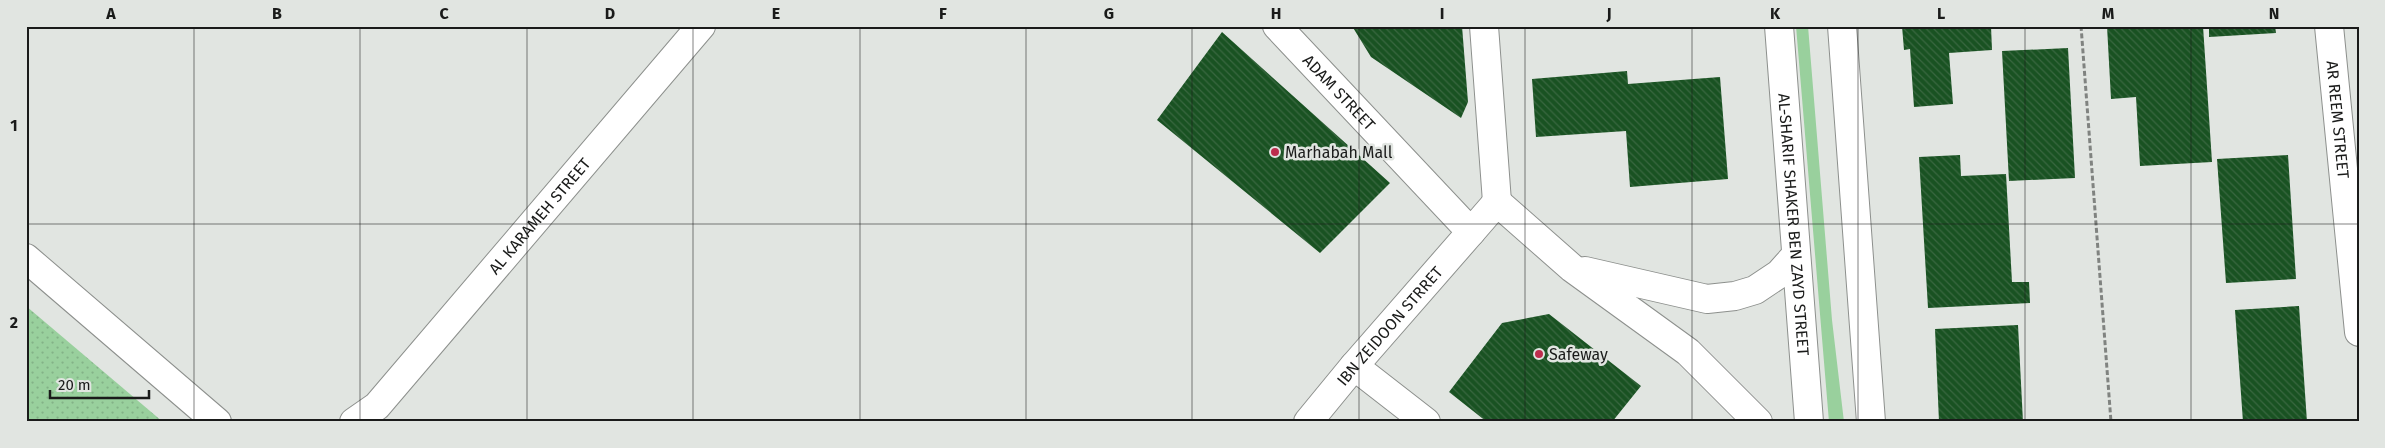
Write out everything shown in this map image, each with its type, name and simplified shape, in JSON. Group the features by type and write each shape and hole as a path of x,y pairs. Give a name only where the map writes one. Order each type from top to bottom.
{"main road":[{"name":"AL KARAMEH STREET","path":"354,422 375,414 701,26"},
{"name":"ADAM STREET","path":"1277,26 1471,232"},
{"path":"1484,26 1497,202 1572,268 1688,352 1758,422"},
{"name":"AL-SHARIF SHAKER BEN ZAYD STREET","path":"1779,26 1809,422"},
{"path":"1842,26 1871,422"},
{"name":"AR REEM STREET","path":"2329,26 2359,332"},
{"path":"1471,232 1497,202"},
{"name":"IBN ZEIDOON STRRET","path":"1308,422 1354,366 1471,232"},
{"path":"1572,268 1707,299 1735,296 1755,290 1779,274 1796,254"},
{"path":"26,258 217,422"},
{"path":"1354,366 1426,422"}],"path":[{"path":"2081,26 2110,422"}],"green space":[{"path":"1796,26 1808,26 1832,320 1844,422 1829,422"},
{"path":"26,306 163,422 26,422"}],"building":[{"path":"1352,26 1462,26 1468,102 1461,118 1371,57"},
{"path":"1902,26 1991,26 1992,50 1949,53 1953,104 1914,107 1910,49 1904,50"},
{"path":"2107,26 2203,26 2212,162 2140,166 2136,97 2111,99"},
{"path":"2209,26 2275,26 2276,33 2209,37"},
{"name":"Marhabah Mall","path":"1222,32 1390,183 1320,253 1157,120"},
{"path":"2068,48 2075,178 2009,181 2002,51"},
{"path":"1627,71 1628,84 1720,77 1728,179 1630,187 1626,131 1536,137 1532,79"},
{"path":"1960,155 1961,176 2006,174 2012,282 2029,282 2030,303 1928,308 1919,157"},
{"path":"2288,155 2296,279 2226,283 2217,159"},
{"path":"2299,306 2307,422 2243,422 2235,310"},
{"name":"Safeway","path":"1549,314 1641,386 1612,422 1487,422 1449,392 1502,323"},
{"path":"2018,325 2023,422 1939,422 1935,329"}],"place":[{"name":"Marhabah Mall","path":"1275,152"},
{"name":"Safeway","path":"1539,354"}]}
